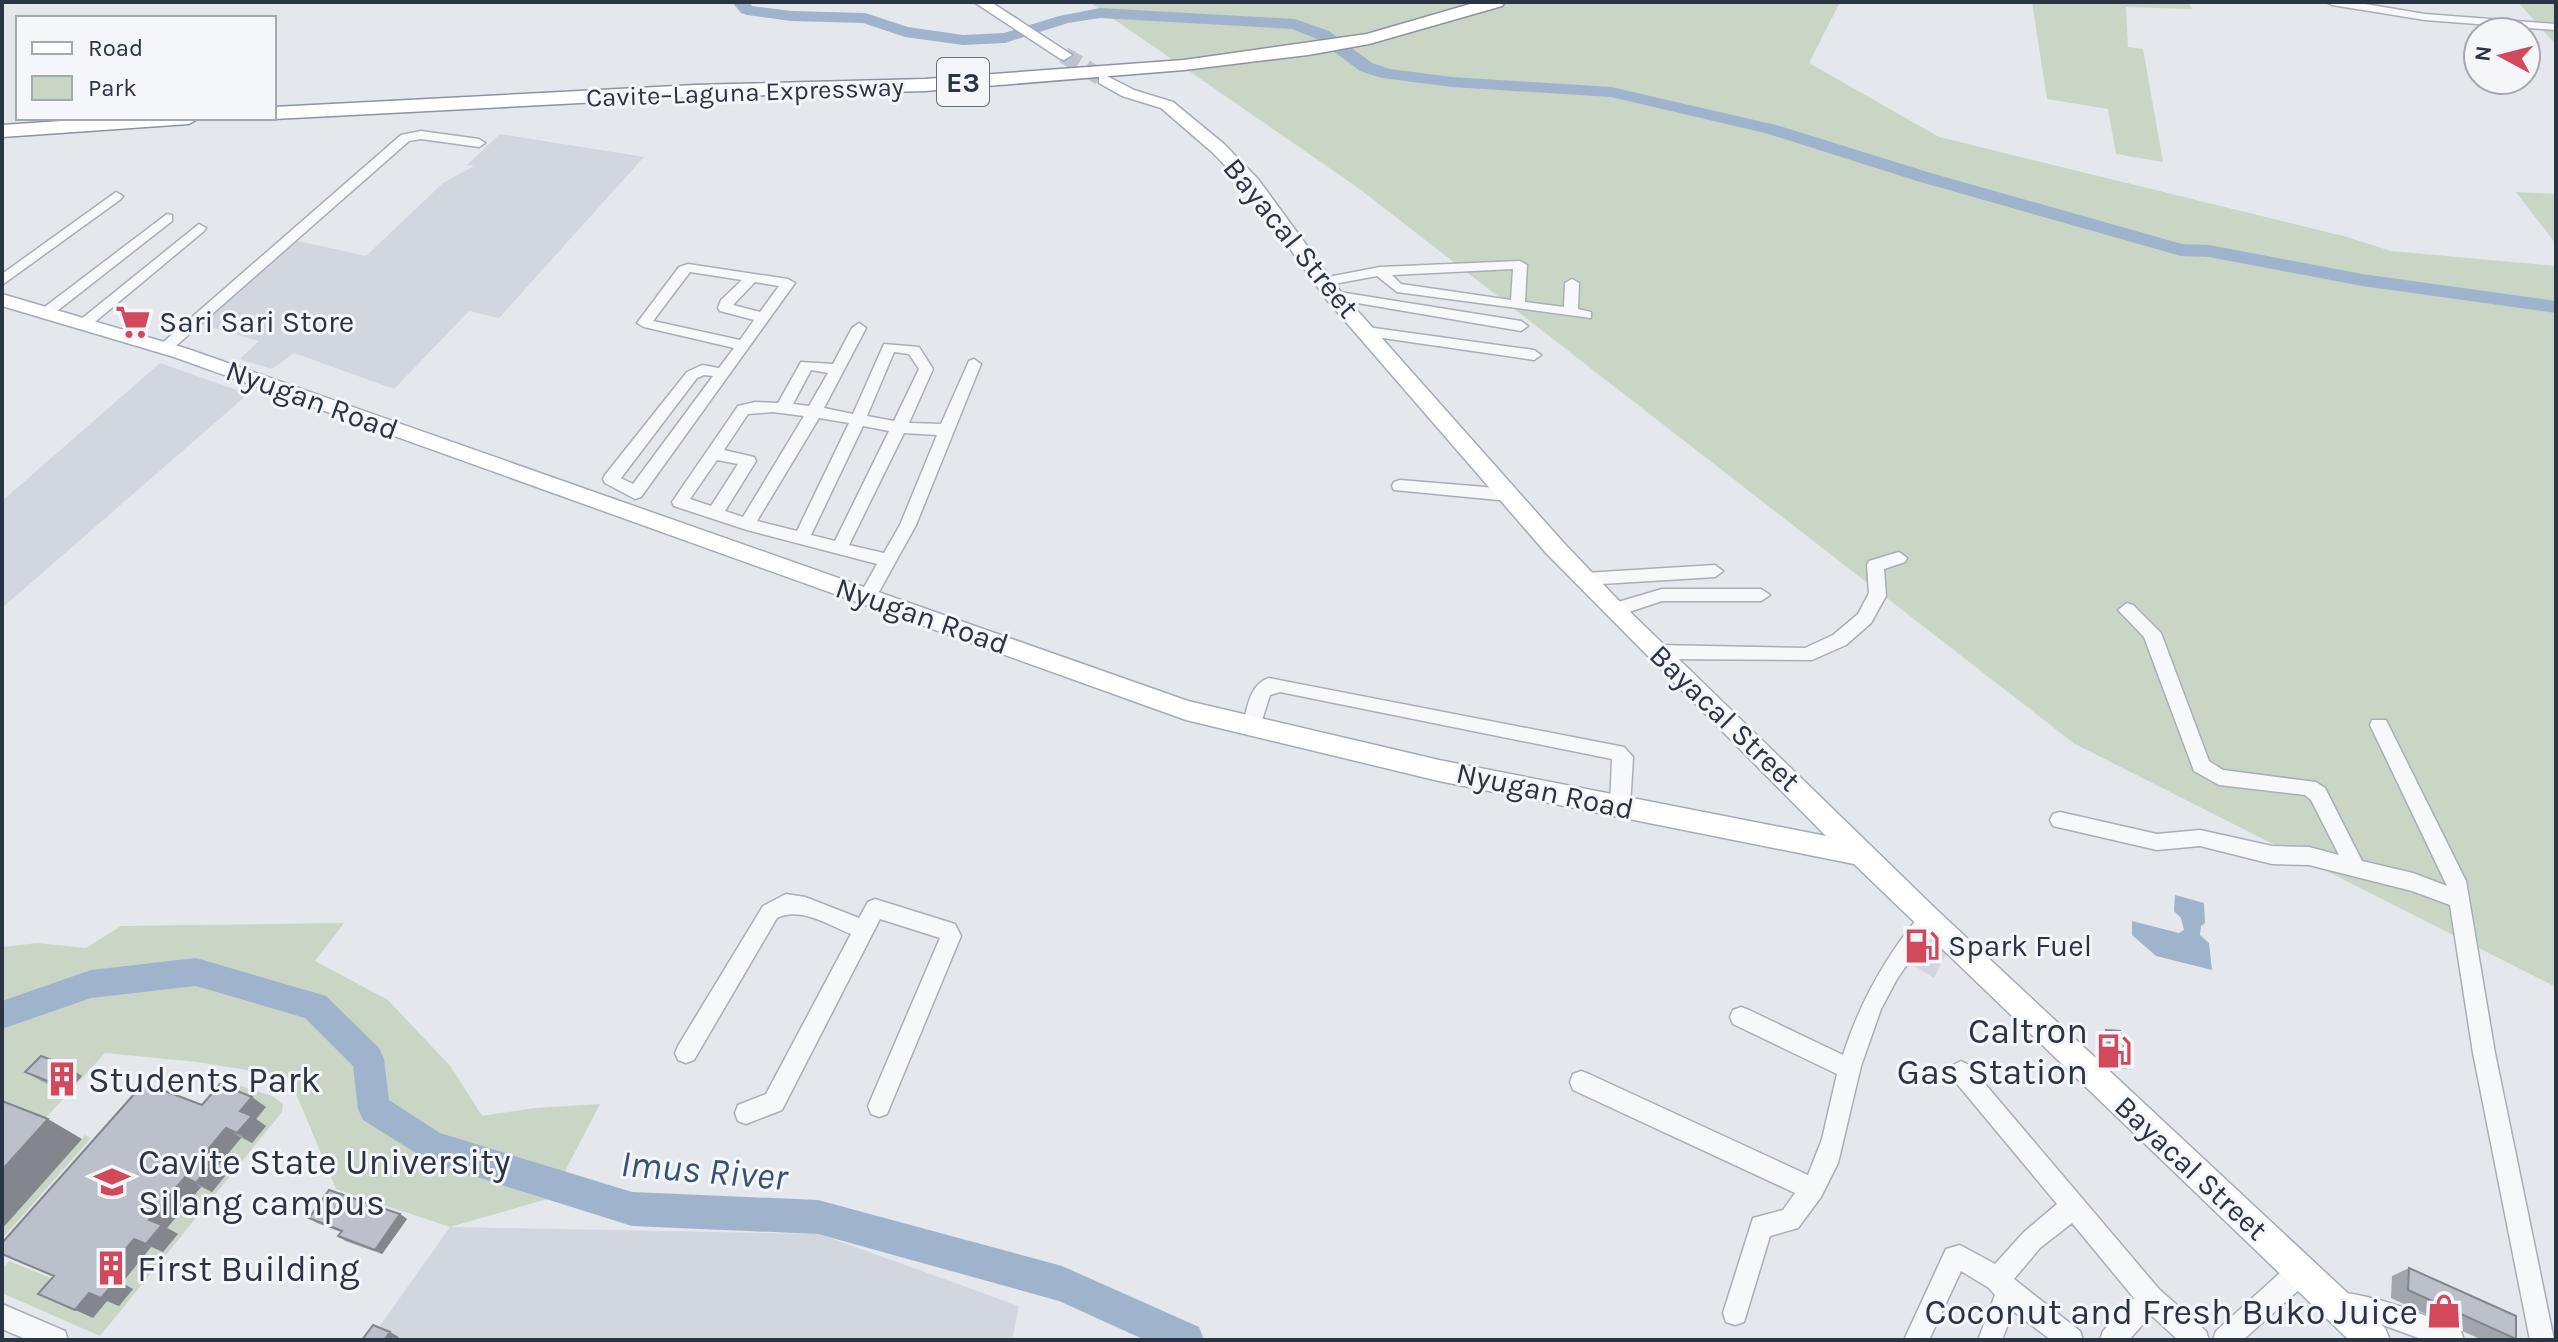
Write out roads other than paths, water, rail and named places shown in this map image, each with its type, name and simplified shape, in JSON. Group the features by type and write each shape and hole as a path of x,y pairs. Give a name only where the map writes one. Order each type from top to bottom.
{"highway":[{"name":"Cavite–Laguna Expressway","path":"1392,29 1472,2"},
{"name":"Cavite–Laguna Expressway","path":"276,113 695,91 925,85 1184,65 1392,29 1496,2"},
{"name":"Cavite–Laguna Expressway","path":"276,106 732,82 895,80 1268,52"},
{"path":"2,123 40,120"},
{"path":"2,131 160,120"}],"main road":[{"path":"981,2 1064,55"},
{"name":"Bayacal Street","path":"1105,80 1128,93 1167,105 1218,148 1252,183 1328,289 1614,610 1928,920 2373,1340"},
{"name":"Nyugan Road","path":"2,300 165,348 630,501 666,524 1186,710 1251,728 1620,807 1864,855"}],"street":[{"path":"2332,2 2425,17 2556,27"},
{"path":"165,348 405,138 421,135 479,143"},
{"path":"2,281 116,196"},
{"path":"47,312 167,218"},
{"path":"85,323 199,228"},
{"path":"1328,289 1380,271 1520,265 1518,306"},
{"path":"723,373 702,370 692,375 611,479 630,501 723,373 743,345 762,317 788,283 688,268 644,323 743,345"},
{"path":"1380,271 1397,288 1578,314 1572,283"},
{"path":"753,277 726,303 725,308 762,317"},
{"path":"1328,289 1521,326"},
{"path":"747,524 814,413 859,328"},
{"path":"1367,332 1534,355"},
{"path":"801,539 889,347 914,350 926,369 839,548"},
{"path":"868,596 908,525 974,364"},
{"path":"782,410 806,365 837,369"},
{"path":"666,524 712,453 743,410 748,408 947,430"},
{"path":"712,453 748,461 715,513"},
{"path":"1400,486 1509,495"},
{"path":"680,502 747,524 889,561"},
{"path":"1658,652 1806,655 1827,647 1855,632 1878,595 1875,565 1899,558"},
{"path":"1585,579 1715,571"},
{"path":"1614,610 1662,595 1761,595"},
{"path":"2127,610 2152,633 2201,766 2219,777 2309,788 2318,794 2355,867"},
{"path":"1251,728 1262,691 1269,685 1280,685 1617,752 1624,757 1620,807"},
{"path":"2379,725 2456,881 2484,1053 2542,1340"},
{"path":"2060,820 2157,842 2200,838 2259,853 2296,854 2413,882 2459,899"},
{"path":"686,1053 770,912 786,903 805,906 863,929"},
{"path":"746,1113 774,1102 875,908 948,931 951,936 879,1106"},
{"path":"1735,1313 1761,1226 1790,1220 1813,1189 1827,1161 1849,1069 1868,1013 1887,971 1928,920"},
{"path":"1741,1017 1849,1069"},
{"path":"1961,1072 2150,1298 2197,1340"},
{"path":"1581,1082 1813,1189"},
{"path":"1990,1340 2003,1285 2032,1240 2072,1207"},
{"path":"1916,1340 1955,1258 1960,1257 2003,1285 2071,1340"},
{"path":"2225,1340 2301,1271"},
{"path":"2112,1340 2150,1298"},
{"path":"2335,1303 2365,1306 2399,1316 2452,1340"},
{"path":"2,1316 56,1340"}],"water":[{"path":"2175,895 2204,903 2205,923 2201,926 2200,935 2209,943 2212,970 2156,956 2132,935 2132,921 2179,933 2184,930 2181,918 2174,911"}],"waterway":[{"path":"740,2 747,10 791,16 865,18 905,32 963,40 1005,38 1065,19 1100,13 1295,24 1323,35 1366,67 1388,74 1452,82 1611,92 1770,129 1924,177 2181,250 2209,251 2362,280 2556,307"},
{"name":"Imus River","path":"2,1015 91,984 196,972 315,1006 368,1059 374,1109 432,1147 632,1209 818,1217 1062,1284 1186,1340"}],"tunnel":[{"path":"1064,55 1105,80"}],"place":[{"name":"Sari Sari Store","path":"133,322"},
{"name":"Spark Fuel","path":"1922,946"},
{"name":"Caltron Gas Station","path":"2114,1051"},
{"name":"Students Park","path":"62,1079"},
{"name":"Cavite State University Silang campus","path":"112,1182"},
{"name":"First Building","path":"111,1268"},
{"name":"Coconut and Fresh Buko Juice","path":"2444,1311"}]}
